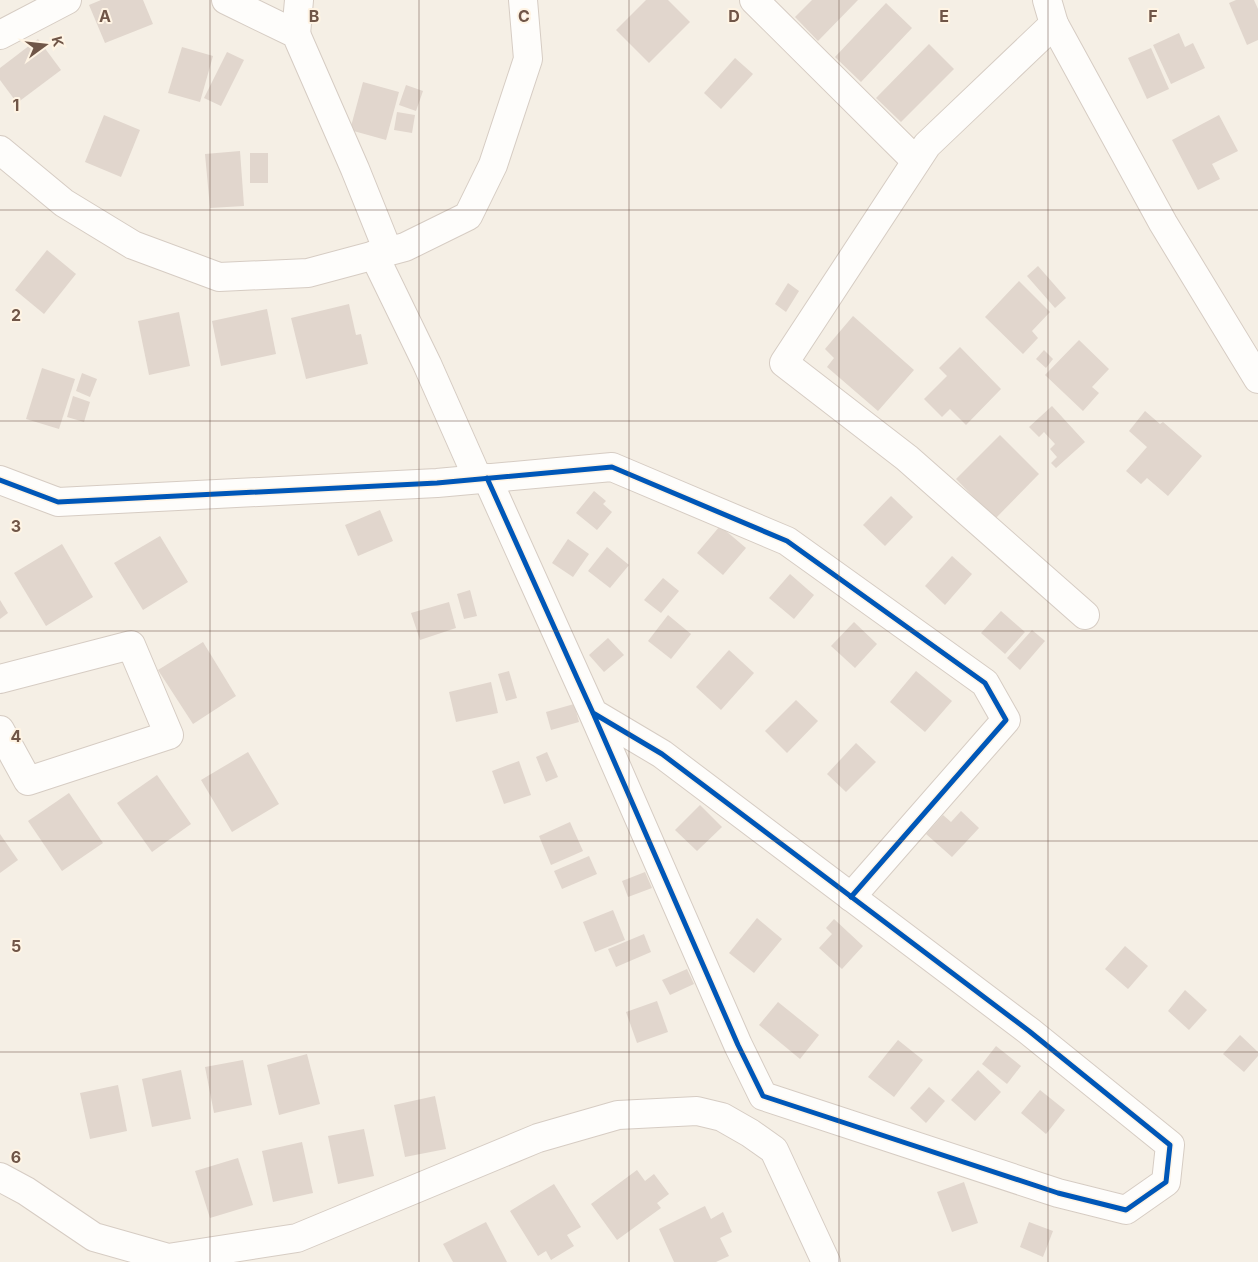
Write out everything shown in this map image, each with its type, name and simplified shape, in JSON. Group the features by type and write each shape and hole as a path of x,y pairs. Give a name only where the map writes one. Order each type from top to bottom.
{"street":[{"path":"0,35 67,0"},
{"path":"226,0 296,34"},
{"path":"298,0 296,34 354,169 381,253 427,364 593,714 738,1044 763,1096 1058,1193 1126,1210 1166,1182 1170,1145 1028,1031 662,754 593,714"},
{"path":"0,150 64,203 134,245 219,277 308,273 405,247 468,216 494,166 528,59 523,0"},
{"path":"754,0 916,161"},
{"path":"1085,615 907,458 784,363 927,145 1050,12 1163,223 1258,379"},
{"path":"0,480 58,502 437,483 612,467 787,541 985,683 1006,720 851,896"},
{"path":"0,679 131,645 169,735 28,781 0,730"},
{"path":"0,1177 26,1191 94,1237 168,1258 297,1238 538,1138 618,1115 697,1110 722,1117 774,1150 826,1262"}],"building":[{"path":"101,0 143,0 153,24 105,43 89,5"},
{"path":"646,0 668,0 690,22 649,63 616,30"},
{"path":"812,0 858,0 818,41 795,17"},
{"path":"1236,0 1254,0 1258,9 1258,40 1247,45 1229,3"},
{"path":"886,3 912,28 861,82 835,57"},
{"path":"1179,33 1185,47 1193,43 1205,68 1171,84 1153,45"},
{"path":"38,39 61,70 17,103 0,80 0,68"},
{"path":"929,44 954,69 901,122 876,98"},
{"path":"182,47 213,56 200,102 168,93"},
{"path":"1151,48 1169,89 1147,99 1128,58"},
{"path":"227,52 244,60 221,106 204,98"},
{"path":"735,58 753,74 721,109 704,93"},
{"path":"363,82 399,92 386,140 350,130"},
{"path":"406,85 423,91 416,111 399,105"},
{"path":"397,112 415,115 412,133 394,130"},
{"path":"104,115 140,130 121,177 85,162"},
{"path":"1219,115 1238,151 1212,164 1220,179 1198,190 1172,140"},
{"path":"240,151 244,206 210,208 205,154"},
{"path":"250,153 268,153 268,183 250,183"},
{"path":"47,250 76,274 44,314 15,290"},
{"path":"1038,266 1066,298 1055,308 1027,276"},
{"path":"1019,281 1050,312 1032,331 1038,338 1023,354 985,317"},
{"path":"788,283 799,291 786,312 775,304"},
{"path":"349,304 356,335 361,334 368,364 306,379 291,318"},
{"path":"267,309 276,354 221,366 212,321"},
{"path":"179,312 190,366 149,375 138,321"},
{"path":"853,316 914,370 878,411 827,367 834,358 825,349"},
{"path":"1079,340 1109,369 1092,387 1099,393 1083,411 1045,375"},
{"path":"960,347 1001,389 966,425 950,409 942,417 924,399 947,376 939,368"},
{"path":"1044,350 1053,359 1046,368 1036,359"},
{"path":"42,368 75,379 59,429 26,419"},
{"path":"82,373 97,379 90,397 76,391"},
{"path":"73,396 90,402 84,422 67,417"},
{"path":"1052,406 1085,442 1056,468 1051,463 1057,457 1050,449 1055,444 1044,432 1039,437 1029,427"},
{"path":"1145,411 1160,424 1163,422 1202,456 1168,496 1147,478 1141,484 1126,471 1147,447 1129,431"},
{"path":"1000,435 1039,474 995,519 956,479"},
{"path":"594,491 606,501 603,504 612,512 597,530 576,513"},
{"path":"891,496 913,517 885,546 863,525"},
{"path":"380,510 393,541 358,556 345,525"},
{"path":"720,526 746,548 723,575 697,553"},
{"path":"160,536 188,582 143,610 114,563"},
{"path":"568,539 589,554 573,577 552,563"},
{"path":"62,544 93,597 46,626 14,573"},
{"path":"607,547 629,565 610,588 588,571"},
{"path":"952,556 972,574 945,605 925,586"},
{"path":"790,574 814,595 794,619 769,598"},
{"path":"663,578 679,591 661,613 644,600"},
{"path":"470,590 477,616 464,619 457,594"},
{"path":"0,600 8,613 0,619"},
{"path":"449,602 456,628 420,640 411,613"},
{"path":"1001,611 1025,632 1005,654 981,633"},
{"path":"668,615 691,634 671,659 648,641"},
{"path":"854,622 877,644 855,668 831,646"},
{"path":"1032,630 1045,641 1020,670 1007,658"},
{"path":"608,638 624,655 604,672 589,655"},
{"path":"203,642 236,696 193,724 158,670"},
{"path":"729,650 754,673 721,710 696,687"},
{"path":"509,671 517,698 506,701 498,674"},
{"path":"916,671 952,701 925,732 890,702"},
{"path":"491,682 498,713 456,722 449,692"},
{"path":"796,700 818,721 787,753 765,731"},
{"path":"574,704 579,722 551,730 546,712"},
{"path":"856,743 876,762 846,792 827,774"},
{"path":"248,752 279,804 232,832 201,780"},
{"path":"547,752 558,777 546,782 536,757"},
{"path":"519,761 531,795 504,804 492,771"},
{"path":"157,775 191,824 152,852 117,803"},
{"path":"69,793 103,843 62,871 28,821"},
{"path":"700,805 722,827 697,851 675,830"},
{"path":"961,811 979,828 952,857 926,834 943,815 951,822"},
{"path":"570,822 583,851 551,865 539,836"},
{"path":"0,834 18,860 0,873"},
{"path":"589,856 597,874 562,889 554,871"},
{"path":"645,872 652,888 628,897 622,881"},
{"path":"613,910 625,940 595,952 583,922"},
{"path":"757,918 782,939 754,973 729,953"},
{"path":"834,919 863,946 842,969 819,948 832,934 826,928"},
{"path":"644,934 651,952 616,967 608,949"},
{"path":"1125,946 1148,966 1128,989 1105,969"},
{"path":"687,969 694,984 670,995 662,980"},
{"path":"1185,990 1207,1010 1189,1030 1168,1011"},
{"path":"657,1001 668,1032 637,1043 626,1012"},
{"path":"778,1002 819,1035 800,1059 759,1025"},
{"path":"1240,1035 1258,1052 1258,1056 1244,1072 1223,1054"},
{"path":"898,1040 923,1060 894,1097 868,1077"},
{"path":"996,1046 1021,1066 1007,1084 982,1064"},
{"path":"307,1054 320,1104 279,1115 267,1065"},
{"path":"243,1060 252,1105 214,1113 205,1067"},
{"path":"181,1070 191,1119 152,1127 142,1079"},
{"path":"978,1070 1001,1092 975,1121 951,1100"},
{"path":"118,1085 127,1131 90,1139 80,1093"},
{"path":"929,1087 945,1101 926,1123 910,1108"},
{"path":"1040,1090 1065,1110 1046,1134 1021,1113"},
{"path":"435,1096 446,1149 405,1157 394,1105"},
{"path":"364,1129 374,1176 338,1184 328,1136"},
{"path":"302,1142 313,1193 273,1202 262,1151"},
{"path":"238,1158 253,1205 210,1218 195,1171"},
{"path":"637,1170 645,1181 654,1174 669,1194 657,1203 661,1208 617,1240 591,1204"},
{"path":"964,1182 978,1223 952,1232 937,1192"},
{"path":"554,1184 581,1227 567,1235 574,1246 551,1260 546,1251 538,1256 510,1211"},
{"path":"705,1206 711,1219 723,1212 732,1232 720,1238 729,1256 716,1262 674,1262 659,1229"},
{"path":"486,1222 507,1262 453,1262 443,1244"},
{"path":"1029,1222 1053,1231 1043,1257 1020,1247"}],"cycle path":[{"path":"0,480 58,502 437,483 612,467 787,541 985,683 1006,720 851,897"},
{"path":"487,478 593,713 738,1045 763,1096 1058,1193 1126,1210 1166,1182 1170,1145 1029,1031 662,754 593,713"}]}
